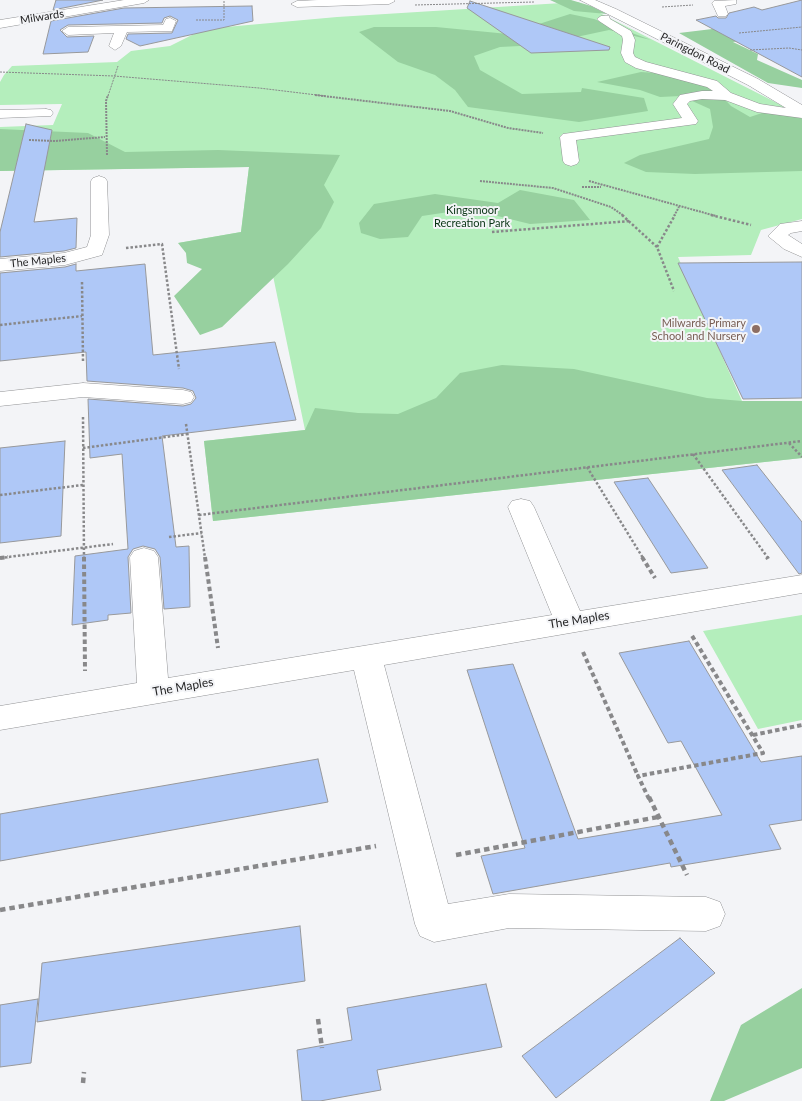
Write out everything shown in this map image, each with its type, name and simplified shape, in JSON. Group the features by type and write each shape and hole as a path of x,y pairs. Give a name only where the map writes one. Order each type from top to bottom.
{"street":[{"name":"Milwards","path":"0,24 144,0"},
{"name":"Paringdon Road","path":"585,0 618,14 753,82 802,113"},
{"path":"722,14 718,3 734,1"},
{"path":"297,4 389,4"},
{"path":"64,14 67,34 122,29 168,28 170,21"},
{"path":"618,14 604,19 626,34 629,40 627,53 630,59 641,65 712,84 724,92 726,96"},
{"path":"115,46 122,29"},
{"path":"571,161 568,137 691,121 680,104 685,98 702,95 726,96 758,108 802,113"},
{"path":"0,114 46,113"},
{"path":"89,252 100,235 99,181"},
{"path":"802,226 786,228 777,236 802,251"},
{"name":"The Maples","path":"0,265 65,259 89,252"},
{"path":"0,400 83,390 182,397"},
{"path":"521,506 570,622"},
{"path":"153,692 154,547"},
{"name":"The Maples","path":"0,718 795,585"},
{"path":"366,656 434,924 509,911 706,914"}],"path":[{"path":"170,21 224,20 224,0"},
{"path":"389,4 534,2"},
{"path":"99,181 108,175 105,137 106,101 119,63 113,54 115,46"},
{"path":"746,50 789,48 802,50"},
{"path":"0,72 114,76 260,88 450,111 508,128 568,137"},
{"path":"43,141 105,137"},
{"path":"571,161 575,174 593,183 679,207 781,232"},
{"path":"480,181 552,188 585,197 611,207 631,221 657,247 674,291"},
{"path":"657,247 679,207"},
{"path":"492,232 631,221"},
{"path":"85,704 82,316 89,252 162,244 222,680"},
{"path":"0,325 82,316"},
{"path":"83,448 188,434"},
{"path":"199,515 802,441"},
{"path":"789,442 802,457"},
{"path":"692,454 795,585"},
{"path":"587,467 763,753 638,776"},
{"path":"0,495 84,485"},
{"path":"154,547 202,533"},
{"path":"0,558 117,543"},
{"path":"585,655 638,776 706,914"},
{"path":"752,735 802,725"},
{"path":"0,910 658,817"},
{"path":"318,1019 322,1048"},
{"path":"83,1083 84,1072"}],"green space":[{"path":"550,0 571,0 591,6 607,14 574,11"},
{"name":"Kingsmoor Recreation Park","path":"578,2 802,117 802,219 761,230 751,255 678,257 742,401 802,401 802,458 213,521 204,441 305,430 272,271 178,243 241,232 249,167 0,171 4,139 0,138 0,127 53,125 62,104 0,105 0,82 4,75 12,66 117,62 131,51 170,46 204,29 337,17"},
{"path":"570,14 594,19 651,40 609,30 539,45 500,47 474,56 480,70 522,94 581,92 582,88 644,98 648,111 579,122 468,107 455,90 435,75 398,62 359,32 374,27 436,27 508,34"},
{"path":"779,21 752,39 733,42 758,54 757,60 802,80 802,88 768,83 679,33"},
{"path":"641,72 671,74 710,84 731,106 750,117 765,112 797,116 802,119 802,171 695,174 646,172 624,163 640,155 709,139 713,127 710,109 681,96 660,97 640,90 597,82"},
{"path":"0,129 88,133 125,152 218,150 340,155 324,185 334,202 321,228 288,264 222,327 200,335 174,296 202,269 187,263 186,253 178,243 241,232 249,167 0,171"},
{"path":"520,190 574,200 590,220 530,224 469,209 422,216 408,237 380,239 361,233 359,223 374,204 435,194 498,203"},
{"path":"502,365 574,369 707,398 742,401 802,401 802,458 213,521 204,441 305,430 315,408 358,413 398,414 436,398 460,373"},
{"path":"802,615 802,720 758,729 703,631"},
{"path":"802,988 802,1068 724,1101 710,1101 741,1025"}],"building":[{"path":"56,0 103,0 53,10"},
{"path":"802,0 802,77 696,20 716,16 718,18 726,18 729,13 754,7 762,10"},
{"path":"470,1 610,47 609,50 531,53 467,8"},
{"path":"252,6 253,21 140,46 126,39 128,34 172,33 178,20 170,16 164,18 162,23 68,25 60,30 67,37 94,36 88,52 43,54 51,21 124,8"},
{"path":"26,124 52,130 34,222 77,218 76,248 64,251 0,257 0,232"},
{"name":"Milwards Primary School and Nursery","path":"802,262 802,398 743,399 678,263"},
{"path":"76,264 76,271 145,264 153,355 275,342 296,420 162,436 176,547 189,546 190,607 164,609 160,557 155,549 143,546 133,549 128,557 131,613 108,615 108,620 72,625 75,556 128,549 122,454 90,458 88,399 183,406 191,404 196,398 193,391 183,388 87,381 86,352 0,361 0,273 65,267"},
{"path":"65,441 61,536 0,543 0,448"},
{"path":"757,465 802,522 802,573 799,574 722,470"},
{"path":"648,478 708,568 671,573 614,482"},
{"path":"689,641 761,762 802,756 802,820 769,825 781,849 671,867 670,863 493,894 481,856 525,848 467,670 513,664 578,839 722,815 681,741 668,743 619,653"},
{"path":"318,759 328,802 0,861 0,814"},
{"path":"300,926 305,981 37,1022 42,963"},
{"path":"680,938 715,973 556,1098 522,1056"},
{"path":"486,984 502,1047 377,1070 381,1090 320,1101 302,1101 297,1050 352,1040 347,1008"},
{"path":"38,999 31,1063 0,1067 0,1005"}],"place":[{"name":"Milwards Primary School and Nursery","path":"756,329"}]}
